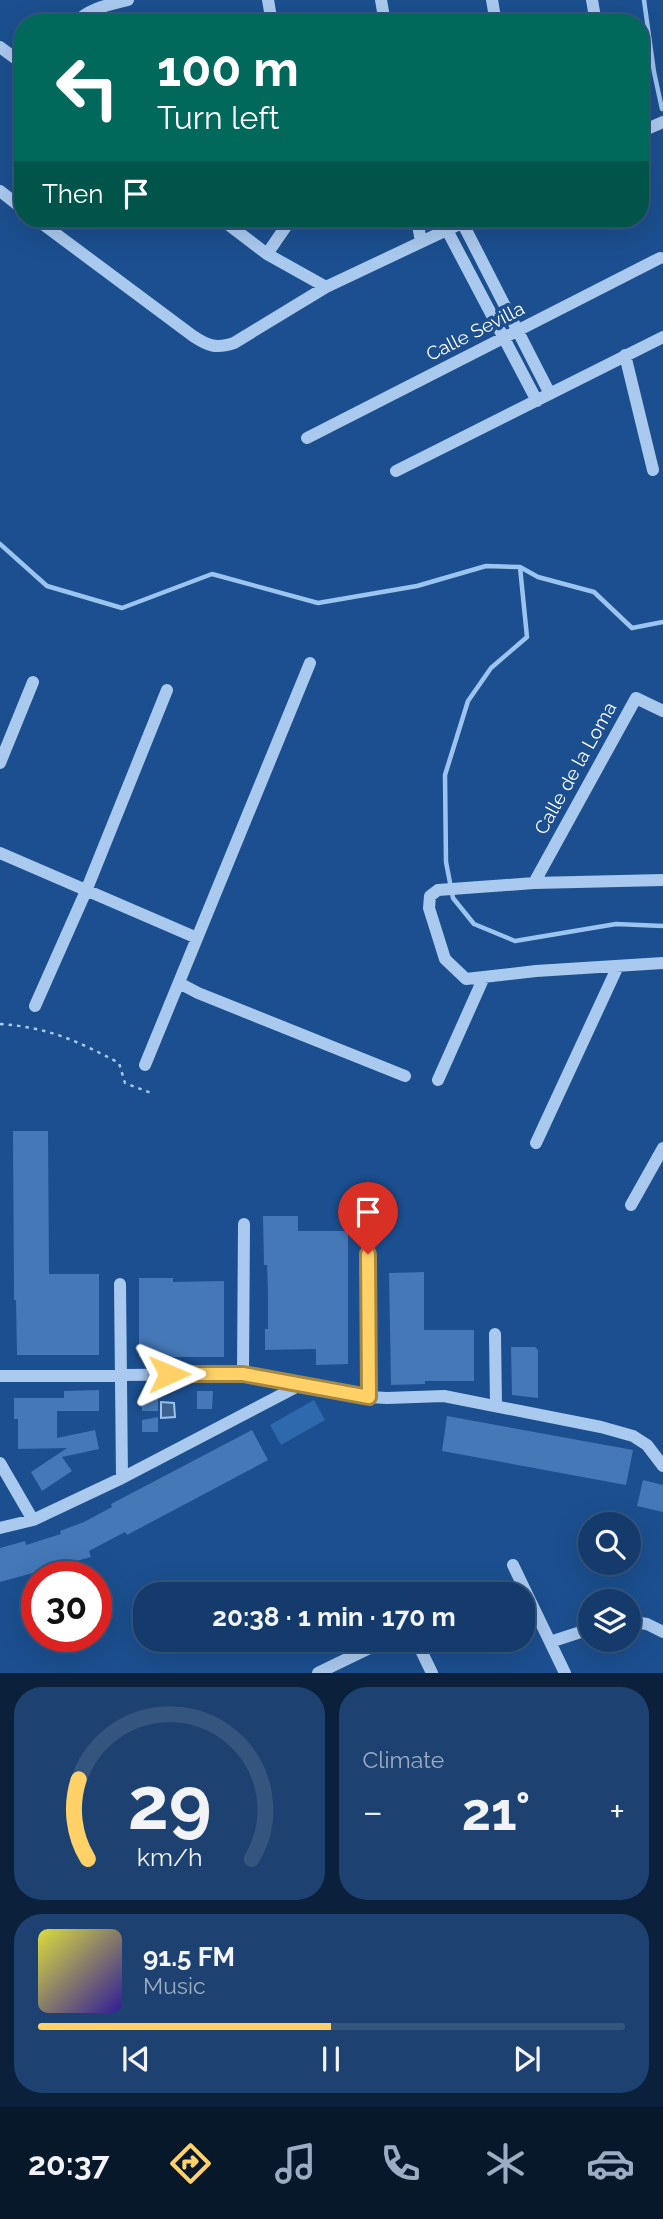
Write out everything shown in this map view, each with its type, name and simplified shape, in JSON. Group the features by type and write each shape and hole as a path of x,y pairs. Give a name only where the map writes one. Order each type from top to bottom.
{"street":[{"path":"84,14 128,0"},
{"path":"0,191 14,202"},
{"path":"48,228 192,336 207,345 219,348 234,343 326,287 451,228"},
{"path":"233,228 267,254 326,287"},
{"path":"267,254 285,228"},
{"path":"419,228 421,242"},
{"path":"469,228 550,394"},
{"path":"447,230 537,401"},
{"name":"Calle Sevilla","path":"307,438 660,258"},
{"path":"396,471 663,337"},
{"path":"625,355 653,470"},
{"path":"145,1065 310,663"},
{"path":"0,763 33,682"},
{"path":"35,1006 86,891 167,690"},
{"name":"Calle de la Loma","path":"534,883 636,698 663,711"},
{"path":"0,853 197,938"},
{"path":"663,880 534,883 438,890 430,896 429,908 445,959 466,979 663,963"},
{"path":"536,1143 618,966"},
{"path":"438,1080 484,977"},
{"path":"179,983 405,1076"},
{"path":"631,1205 663,1148"},
{"path":"243,1374 244,1224"},
{"path":"368,1254 369,1397"},
{"path":"120,1284 121,1478"},
{"path":"495,1335 496,1405"},
{"path":"0,1376 243,1374 369,1397 444,1396 633,1436 647,1445 663,1466"},
{"path":"0,1528 33,1520 121,1478 302,1384"},
{"path":"0,1463 33,1520"},
{"path":"513,1565 565,1673"},
{"path":"641,1623 663,1632"},
{"path":"550,1642 578,1633"},
{"path":"318,1673 361,1652"},
{"path":"422,1652 432,1673"}],"path":[{"path":"0,1024 27,1026 80,1042 119,1063 125,1083 151,1093"}],"shaded area":[{"path":"314,1400 325,1420 281,1445 270,1425"},
{"path":"161,1402 174,1403 175,1417 161,1418"}],"building":[{"path":"13,1131 48,1131 49,1274 99,1274 99,1355 17,1355"},
{"path":"263,1216 298,1216 298,1231 348,1231 348,1364 316,1365 316,1349 265,1350 268,1291 267,1265 264,1265"},
{"path":"424,1272 424,1330 474,1330 474,1381 425,1381 425,1384 391,1385 389,1273"},
{"path":"139,1278 173,1278 173,1282 224,1281 224,1357 139,1357"},
{"path":"511,1347 535,1347 538,1350 538,1398 512,1395"},
{"path":"99,1390 99,1411 57,1411 57,1438 95,1430 99,1449 62,1457 72,1471 42,1491 31,1472 67,1448 18,1449 18,1419 14,1419 14,1398 64,1398 64,1391"},
{"path":"197,1391 213,1391 212,1409 197,1409"},
{"path":"142,1399 158,1399 158,1411 142,1411"},
{"path":"447,1416 633,1450 626,1485 442,1451"},
{"path":"158,1417 158,1432 142,1432 142,1420"},
{"path":"252,1430 268,1460 127,1535 125,1532 89,1551 91,1557 76,1561 21,1561 21,1576 0,1582 0,1548 25,1541 26,1545 61,1534 60,1531 112,1507 111,1504"},
{"path":"643,1480 663,1485 663,1512 637,1506"}],"waterway":[{"path":"644,0 646,14"},
{"path":"649,36 662,109"},
{"path":"0,544 47,586 122,608 212,574 318,603 417,586 486,566 520,567 538,577 594,592 632,628 663,622"},
{"path":"520,567 527,637 491,668 468,701 445,775 446,862 453,898 474,924 515,941 616,924 663,926"}],"route":[{"path":"169,1374 243,1374 369,1397 368,1254"}]}
